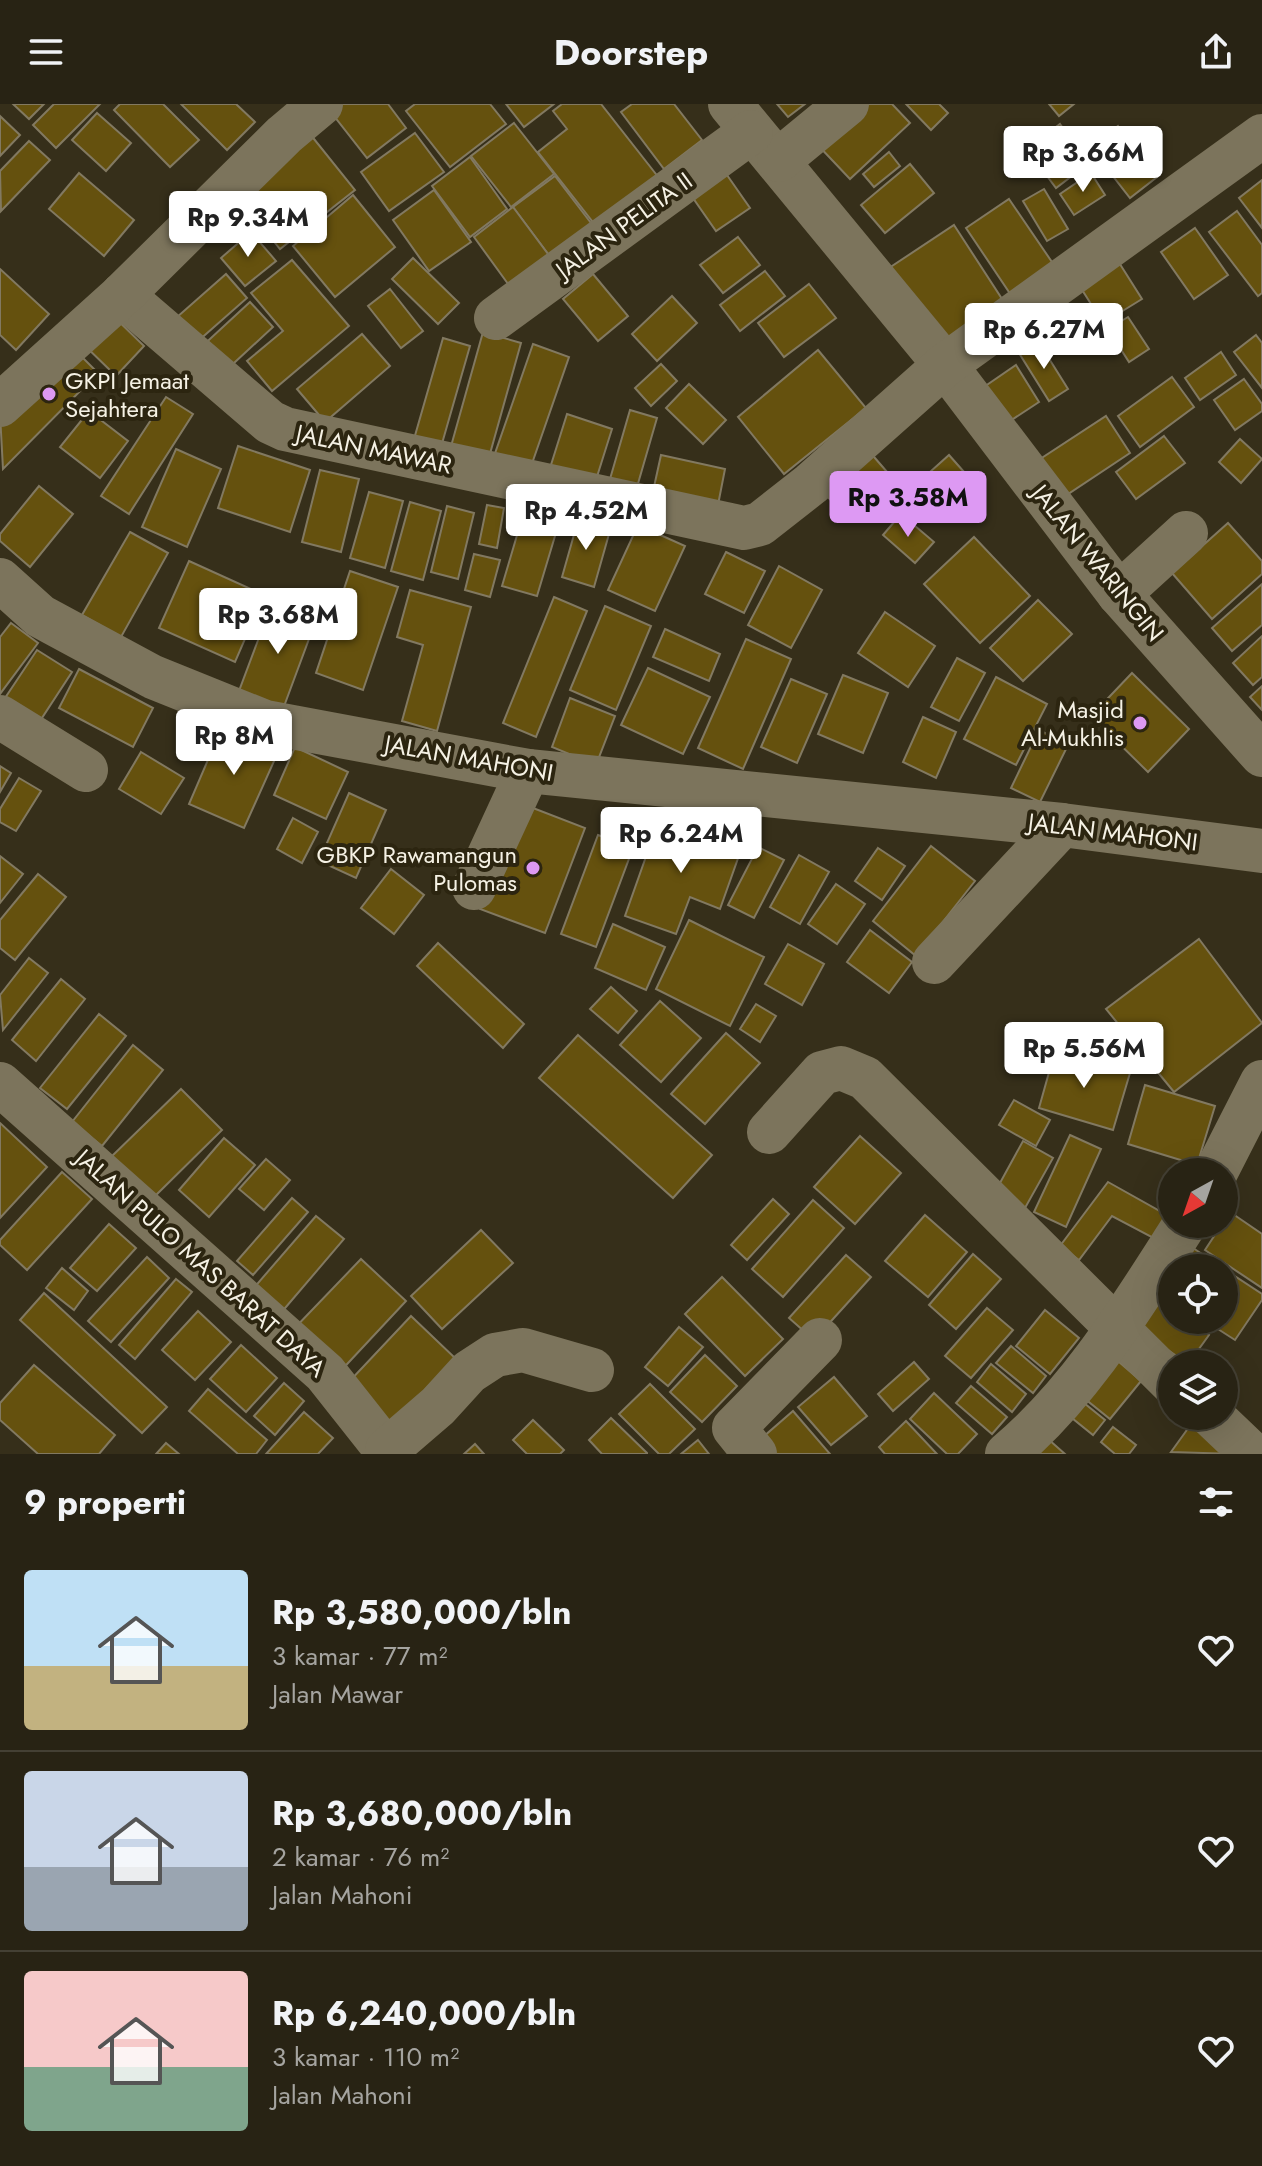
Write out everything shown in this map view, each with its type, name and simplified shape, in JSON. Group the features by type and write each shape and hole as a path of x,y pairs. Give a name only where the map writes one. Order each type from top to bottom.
{"street":[{"path":"0,405 122,295 284,135 321,104"},
{"name":"JALAN PELITA II","path":"496,318 754,132 847,104"},
{"name":"JALAN WARINGIN","path":"754,132 945,365 1119,594 1262,755"},
{"name":"JALAN MAWAR","path":"122,295 270,422 285,429 744,528 760,524 811,484 945,365 1262,136"},
{"path":"1119,594 1186,533"},
{"name":"JALAN MAHONI","path":"0,580 40,616 141,670 265,722 528,771 1062,825 1262,851"},
{"path":"0,717 86,770"},
{"path":"474,888 528,771"},
{"path":"934,962 1062,825"},
{"path":"769,1132 822,1073 841,1068 865,1078 1158,1370"},
{"path":"1223,1158 1262,1082"},
{"name":"JALAN PULO MAS BARAT DAYA","path":"0,1084 325,1373 388,1452"},
{"path":"1007,1454 1055,1407 1116,1331 1176,1238"},
{"path":"744,1441 820,1340"},
{"path":"388,1452 438,1406 469,1372 495,1355 523,1350 592,1370"},
{"path":"1225,1430 1246,1452"}],"building":[{"path":"13,104 44,104 29,119"},
{"path":"54,104 100,104 56,148 33,125"},
{"path":"120,104 163,104 199,140 170,167 114,110"},
{"path":"181,104 236,104 255,122 227,150"},
{"path":"332,104 388,104 406,128 367,158 327,107"},
{"path":"415,104 490,104 506,124 450,167 406,111"},
{"path":"506,104 554,104 524,127"},
{"path":"562,104 601,104 659,178 596,226 538,152 567,129 553,111"},
{"path":"632,104 674,104 702,140 664,169 621,112"},
{"path":"777,104 805,104 788,117"},
{"path":"854,104 892,104 910,123 850,179 814,141"},
{"path":"906,104 939,104 948,113 931,130"},
{"path":"1049,104 1074,104 1059,116"},
{"path":"97,113 131,143 106,171 72,140"},
{"path":"0,116 20,135 0,156"},
{"path":"514,123 554,174 511,207 471,156"},
{"path":"1060,124 1089,163 1056,188 1027,149"},
{"path":"1118,126 1157,177 1130,198 1091,148"},
{"path":"415,133 444,172 389,211 361,172"},
{"path":"310,134 355,190 280,249 236,194"},
{"path":"29,141 50,160 1,211 0,171"},
{"path":"889,152 900,166 874,187 863,174"},
{"path":"470,157 507,209 470,237 432,186"},
{"path":"910,164 934,193 885,233 861,205"},
{"path":"720,165 750,208 716,231 686,188"},
{"path":"79,173 134,220 104,256 49,209"},
{"path":"1091,173 1105,195 1074,215 1060,194"},
{"path":"555,176 594,227 551,258 513,207"},
{"path":"1262,180 1262,228 1239,198"},
{"path":"1044,189 1068,229 1047,241 1023,201"},
{"path":"434,190 471,242 429,271 393,220"},
{"path":"353,195 395,247 335,297 293,246"},
{"path":"1009,199 1054,265 1011,295 966,228"},
{"path":"513,207 551,258 511,288 474,237"},
{"path":"1237,211 1262,245 1262,293 1258,296 1209,232"},
{"path":"954,225 1004,302 936,346 886,270"},
{"path":"1195,228 1228,275 1194,299 1161,252"},
{"path":"251,232 276,261 245,286 221,258"},
{"path":"738,237 760,265 723,293 700,265"},
{"path":"413,258 459,303 438,324 392,279"},
{"path":"292,260 349,326 272,391 247,361 283,331 251,293"},
{"path":"1118,261 1142,299 1103,323 1079,285"},
{"path":"0,269 49,314 16,350 0,335"},
{"path":"765,271 785,296 740,331 720,305"},
{"path":"226,274 247,298 189,349 168,325"},
{"path":"593,274 628,316 598,341 563,299"},
{"path":"809,284 836,318 784,357 758,323"},
{"path":"390,289 423,331 401,348 368,306"},
{"path":"672,296 697,323 657,361 632,334"},
{"path":"250,302 273,327 221,375 198,350"},
{"path":"106,309 144,346 116,376 78,339"},
{"path":"1128,317 1149,349 1129,362 1108,329"},
{"path":"483,332 521,343 486,468 448,457"},
{"path":"362,334 390,366 325,422 297,389"},
{"path":"1256,335 1262,343 1262,388 1234,352"},
{"path":"443,338 470,346 441,447 414,439"},
{"path":"1038,341 1068,389 1049,401 1019,353"},
{"name":"GKPI Jemaat Sejahtera","path":"69,344 98,373 3,469 0,414"},
{"path":"533,344 569,357 528,475 492,462"},
{"path":"818,350 866,408 784,474 738,417"},
{"path":"1221,352 1236,375 1200,400 1185,378"},
{"path":"661,364 677,381 651,406 635,388"},
{"path":"1016,365 1039,402 1004,425 981,389"},
{"path":"1172,377 1194,407 1140,447 1118,416"},
{"path":"1244,379 1262,404 1262,411 1235,430 1214,400"},
{"path":"689,384 726,420 703,444 666,408"},
{"path":"166,397 193,414 129,514 101,496"},
{"path":"630,410 657,418 637,487 610,479"},
{"path":"89,411 128,441 100,478 60,447"},
{"path":"567,414 612,429 595,483 550,468"},
{"path":"1106,416 1130,453 1056,502 1031,465"},
{"path":"1164,436 1185,463 1136,499 1116,472"},
{"path":"1240,439 1262,459 1241,483 1219,462"},
{"path":"238,446 310,470 290,532 218,508"},
{"path":"176,449 221,469 187,547 142,527"},
{"path":"868,450 894,480 848,520 822,490"},
{"path":"661,455 725,469 717,510 652,496"},
{"path":"949,455 972,481 943,506 921,480"},
{"path":"320,470 359,479 341,552 302,542"},
{"path":"39,486 73,514 30,567 0,541 0,534"},
{"path":"369,492 403,501 385,568 350,558"},
{"path":"410,502 441,511 423,580 391,571"},
{"path":"487,505 504,508 497,548 479,544"},
{"path":"447,506 474,513 458,579 431,572"},
{"path":"901,514 934,542 915,563 883,535"},
{"path":"523,515 558,526 537,596 502,586"},
{"path":"579,517 611,527 594,587 562,577"},
{"path":"1228,523 1262,561 1262,574 1212,619 1172,573"},
{"path":"638,525 685,546 655,611 608,590"},
{"path":"130,532 168,553 121,637 82,615"},
{"path":"974,537 1030,596 980,643 924,584"},
{"path":"726,552 765,571 744,613 705,594"},
{"path":"474,554 500,560 490,597 465,590"},
{"path":"189,561 264,595 235,662 159,628"},
{"path":"779,566 822,590 791,648 748,625"},
{"path":"350,571 398,587 363,690 316,673"},
{"path":"1262,584 1262,625 1232,651 1212,628"},
{"path":"410,590 471,607 437,731 402,721 423,645 397,637"},
{"path":"554,597 587,611 536,737 503,723"},
{"path":"1038,600 1072,634 1023,681 990,648"},
{"path":"272,603 316,620 283,709 239,691"},
{"path":"605,606 651,626 616,710 570,690"},
{"path":"885,612 935,646 908,687 858,653"},
{"path":"11,623 38,643 0,694 0,637"},
{"path":"665,629 720,654 709,681 653,657"},
{"path":"1262,636 1262,677 1253,685 1233,663"},
{"path":"746,639 791,659 743,769 698,748"},
{"path":"37,650 72,672 36,727 1,704"},
{"path":"957,658 985,673 959,721 931,707"},
{"path":"648,668 710,697 683,754 621,725"},
{"path":"79,669 153,708 133,747 59,708"},
{"name":"Masjid Al-Mukhlis","path":"1132,673 1189,729 1148,772 1091,716"},
{"path":"843,675 888,693 863,753 818,734"},
{"path":"996,677 1047,704 1016,765 964,739"},
{"path":"791,679 827,694 797,763 761,747"},
{"path":"1262,686 1262,710 1250,697"},
{"path":"570,698 615,716 596,765 552,747"},
{"path":"923,717 956,732 936,778 903,762"},
{"path":"223,725 279,750 244,828 189,804"},
{"path":"1039,730 1068,745 1040,802 1011,788"},
{"path":"295,747 348,772 326,819 274,795"},
{"path":"141,752 184,778 161,814 119,789"},
{"path":"0,766 11,773 0,792"},
{"path":"19,778 41,791 16,831 0,822 0,809"},
{"path":"349,793 386,810 356,878 319,861"},
{"name":"GBKP Rawamangun Pulomas","path":"520,803 585,828 545,933 480,909"},
{"path":"660,817 742,847 720,909 690,897 676,934 625,916"},
{"path":"293,818 318,832 302,863 277,849"},
{"path":"598,835 633,848 596,947 561,934"},
{"path":"931,846 975,881 916,956 873,921"},
{"path":"758,847 784,860 754,918 728,905"},
{"path":"878,848 905,866 882,900 855,881"},
{"path":"799,855 829,872 800,924 770,907"},
{"path":"0,856 23,874 0,903"},
{"path":"391,869 424,895 394,934 361,908"},
{"path":"38,874 66,897 15,960 0,948 0,920"},
{"path":"836,884 865,904 837,944 808,924"},
{"path":"689,920 764,957 730,1026 656,989"},
{"path":"613,924 665,947 646,990 595,968"},
{"path":"870,930 912,962 889,993 847,962"},
{"path":"1199,939 1262,1023 1174,1092 1106,1009"},
{"path":"438,943 524,1024 503,1048 417,966"},
{"path":"788,944 824,964 802,1005 765,984"},
{"path":"29,958 48,973 3,1030 0,995"},
{"path":"61,979 85,999 36,1061 12,1040"},
{"path":"611,987 637,1011 618,1033 590,1009"},
{"path":"660,1001 701,1038 661,1082 620,1045"},
{"path":"756,1004 776,1016 760,1042 740,1029"},
{"path":"99,1014 126,1036 67,1109 40,1088"},
{"path":"726,1033 760,1063 705,1124 671,1094"},
{"path":"578,1035 712,1155 673,1198 539,1078"},
{"path":"133,1045 163,1070 102,1146 72,1122"},
{"path":"1055,1051 1130,1073 1113,1130 1039,1108"},
{"path":"1145,1085 1215,1106 1199,1158 1174,1158 1128,1144"},
{"path":"181,1089 222,1130 151,1200 110,1158"},
{"path":"1014,1100 1050,1120 1036,1146 999,1125"},
{"path":"0,1123 47,1167 0,1218"},
{"path":"1070,1135 1101,1149 1066,1227 1034,1212"},
{"path":"860,1136 901,1173 855,1224 814,1187"},
{"path":"224,1138 255,1165 209,1217 179,1190"},
{"path":"1023,1141 1053,1158 1025,1208 995,1192"},
{"path":"266,1159 290,1180 264,1210 239,1189"},
{"path":"62,1172 92,1199 27,1270 0,1245 0,1240"},
{"path":"1108,1182 1158,1210 1159,1241 1112,1216 1079,1260 1060,1246"},
{"path":"292,1198 308,1212 253,1275 237,1261"},
{"path":"773,1199 789,1214 747,1260 731,1245"},
{"path":"813,1200 844,1228 783,1297 752,1269"},
{"path":"925,1215 967,1252 928,1297 885,1261"},
{"path":"316,1216 344,1239 280,1314 252,1290"},
{"path":"1238,1218 1262,1234 1262,1288 1238,1272 1238,1254 1211,1254 1205,1250 1213,1238 1238,1238"},
{"path":"109,1224 136,1248 97,1291 70,1268"},
{"path":"481,1230 513,1263 442,1329 411,1296"},
{"path":"973,1254 1001,1279 956,1329 929,1305"},
{"path":"846,1255 871,1277 814,1340 789,1318"},
{"path":"147,1257 169,1278 111,1342 88,1321"},
{"path":"361,1259 406,1301 335,1377 289,1334"},
{"path":"62,1268 88,1291 74,1310 46,1288"},
{"path":"722,1277 783,1339 745,1376 685,1314"},
{"path":"1238,1278 1262,1294 1262,1300 1235,1340 1226,1334 1238,1334"},
{"path":"176,1279 192,1292 135,1359 119,1345"},
{"path":"44,1293 167,1407 142,1433 20,1320"},
{"path":"1153,1294 1158,1298 1158,1334 1209,1335 1198,1350 1168,1350 1131,1324"},
{"path":"987,1308 1013,1330 971,1378 945,1356"},
{"path":"1045,1310 1079,1338 1050,1374 1016,1346"},
{"path":"198,1311 231,1342 195,1380 162,1350"},
{"path":"411,1316 455,1358 390,1427 346,1385"},
{"path":"679,1327 703,1347 668,1386 645,1367"},
{"path":"241,1345 277,1378 246,1412 210,1379"},
{"path":"1011,1346 1046,1376 1033,1393 996,1363"},
{"path":"705,1355 737,1386 702,1422 670,1392"},
{"path":"1111,1355 1141,1381 1110,1419 1079,1394"},
{"path":"914,1362 929,1379 893,1411 878,1394"},
{"path":"991,1364 1026,1394 1012,1412 977,1382"},
{"path":"34,1365 115,1435 99,1454 38,1454 0,1420 0,1403"},
{"path":"834,1377 867,1416 831,1445 798,1407"},
{"path":"284,1383 304,1401 275,1435 254,1416"},
{"path":"650,1384 695,1429 669,1454 659,1454 619,1414"},
{"path":"971,1386 1007,1417 992,1434 956,1403"},
{"path":"208,1389 267,1440 256,1454 238,1454 189,1411"},
{"path":"934,1393 977,1434 958,1454 947,1454 910,1419"},
{"path":"1079,1399 1105,1420 1093,1435 1067,1414"},
{"path":"793,1411 830,1454 764,1454 755,1444"},
{"path":"304,1412 333,1438 318,1454 266,1454"},
{"path":"611,1418 647,1454 602,1454 589,1440"},
{"path":"533,1420 564,1450 560,1454 527,1454 513,1440"},
{"path":"906,1421 937,1454 885,1454 879,1447"},
{"path":"1113,1427 1136,1445 1129,1454 1115,1454 1101,1442"},
{"path":"1187,1430 1211,1430 1235,1454 1171,1452"},
{"path":"1039,1431 1065,1454 1030,1454"},
{"path":"698,1440 709,1454 681,1454"},
{"path":"166,1443 179,1454 156,1454"},
{"path":"475,1444 484,1454 464,1454"}],"place":[{"name":"GKPI Jemaat Sejahtera","path":"49,394"},
{"name":"Masjid Al-Mukhlis","path":"1140,723"},
{"name":"GBKP Rawamangun Pulomas","path":"533,868"}]}
